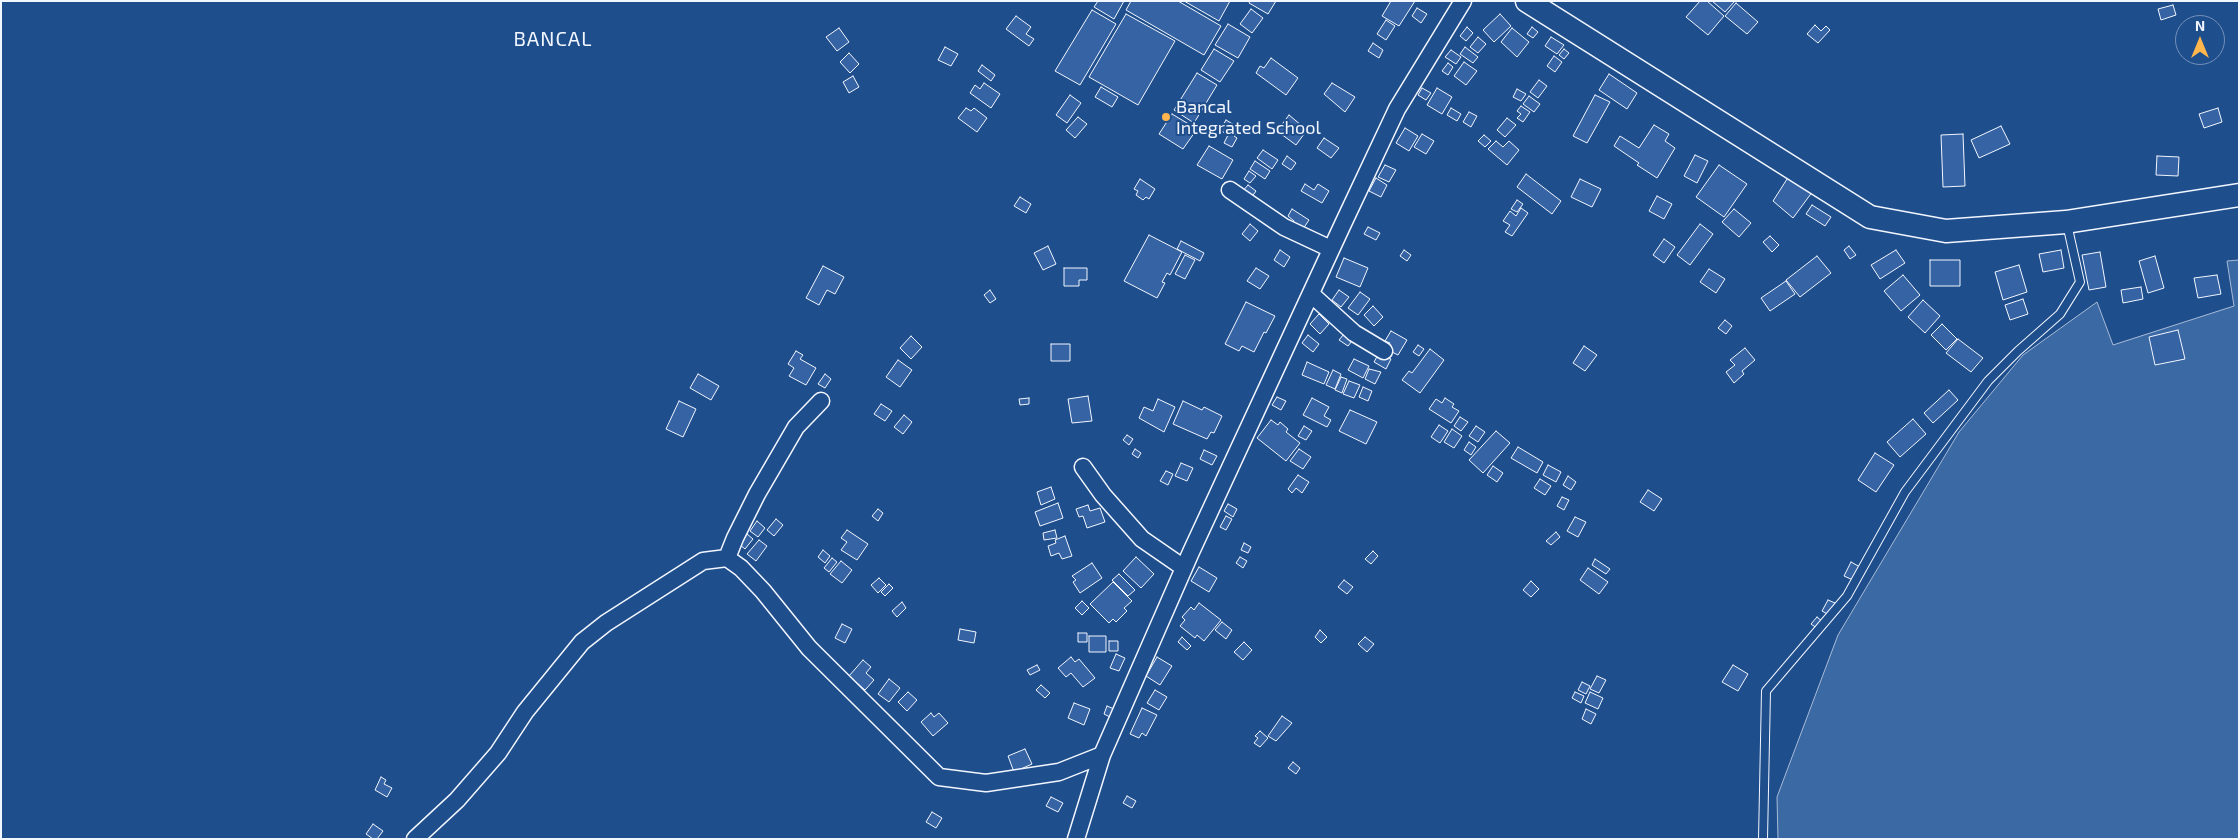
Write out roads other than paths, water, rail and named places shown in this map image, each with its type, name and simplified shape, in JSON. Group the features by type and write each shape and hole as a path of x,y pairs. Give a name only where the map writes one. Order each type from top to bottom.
{"main road":[{"path":"1526,1 1870,218 1946,231 2066,222 2239,195"}],"street":[{"path":"1076,839 1102,756 1184,568 1397,109 1463,1"},
{"path":"1230,190 1284,227 1332,249"},
{"path":"1312,294 1354,333 1384,351"},
{"path":"727,558 734,538 757,494 796,427 821,401"},
{"path":"1083,467 1103,495 1142,539 1184,568"},
{"path":"415,839 457,800 498,753 526,712 582,642 606,623 703,560 727,558 741,568 809,648 939,777 986,783 1058,772 1102,756"}],"lane":[{"path":"1763,839 1766,691 1847,596 1905,492 1988,382 2018,351 2060,314 2080,282 2066,222"}],"water":[{"path":"2239,260 2239,839 1778,839 1777,797 1838,635 1959,432 2023,355 2097,302 2113,345 2234,306 2227,261"}],"place":[{"name":"Bancal Integrated School","path":"1166,117"}],"district":[{"name":"BANCAL","path":"553,39"}]}
